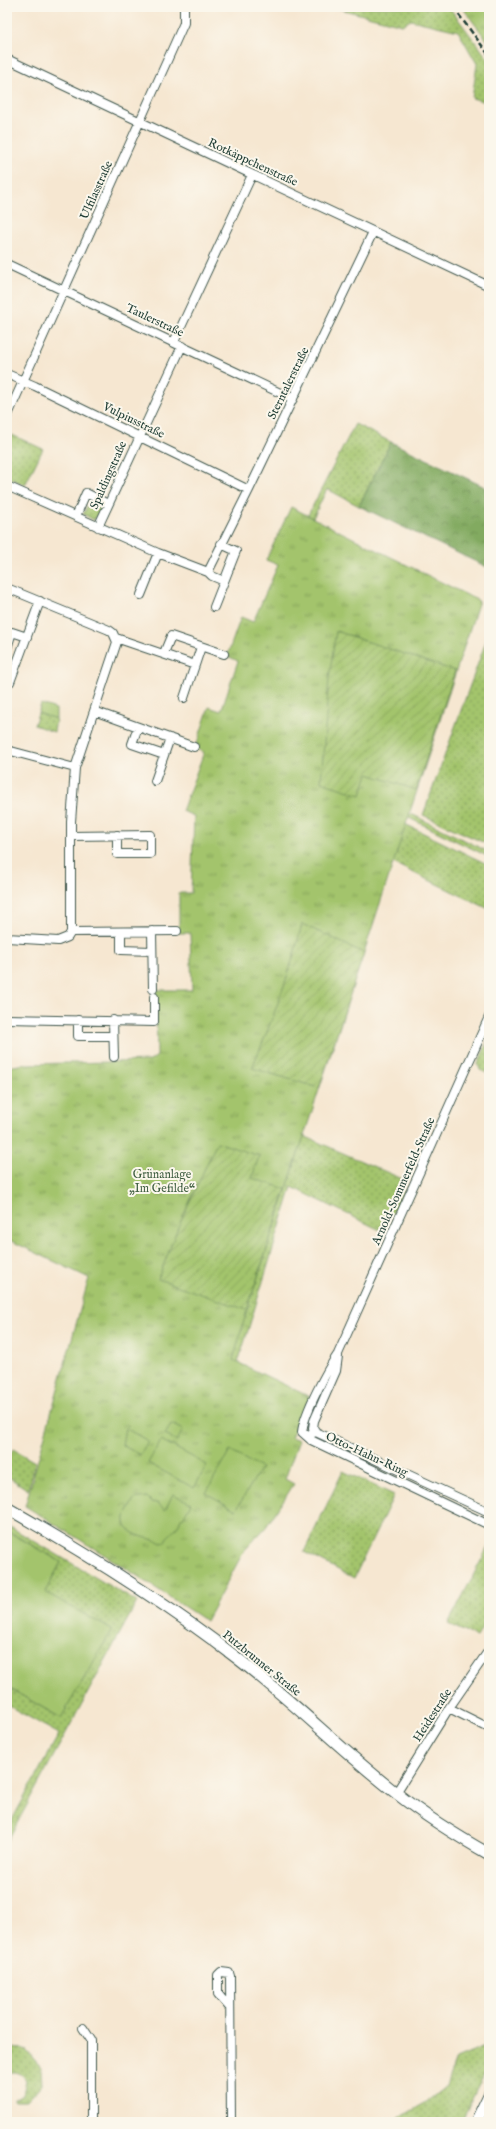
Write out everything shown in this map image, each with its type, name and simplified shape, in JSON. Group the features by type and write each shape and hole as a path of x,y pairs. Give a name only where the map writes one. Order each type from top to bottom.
{"main road":[{"name":"Putzbrunner Straße","path":"7,1508 144,1592 205,1634 238,1658 396,1793 446,1828 489,1854"},
{"path":"476,2122 489,2095"}],"street":[{"name":"Ulfilasstraße","path":"7,417 184,23 184,7"},
{"name":"Rotkäppchenstraße","path":"7,59 489,286"},
{"name":"Spaldingstraße","path":"98,527 252,175"},
{"name":"Sterntalerstraße","path":"208,572 294,399 374,232"},
{"name":"Taulerstraße","path":"7,264 294,399"},
{"name":"Vulpiusstraße","path":"7,374 249,490"},
{"path":"7,486 158,553 208,572 212,576 224,581"},
{"path":"76,516 86,493 108,504"},
{"path":"214,608 236,551 221,544"},
{"path":"141,595 158,553"},
{"path":"7,588 109,630 116,638 195,665"},
{"path":"7,681 10,682 40,601"},
{"path":"7,648 12,632 27,637"},
{"path":"164,654 171,636 224,654"},
{"path":"7,938 58,941 68,937 72,932 71,836 75,768 116,649 116,638"},
{"path":"184,698 201,647"},
{"path":"94,711 194,747"},
{"path":"138,727 132,744 164,755"},
{"path":"155,781 170,738"},
{"path":"7,750 75,768"},
{"path":"71,836 117,835 150,835 150,854 117,854 117,835"},
{"path":"7,1019 154,1022 152,931"},
{"path":"72,932 177,931"},
{"path":"121,932 121,950 152,951"},
{"name":"Arnold-Sommerfeld-Straße","path":"311,1440 302,1432 303,1426 329,1367 338,1354 489,1018"},
{"path":"78,1020 78,1036 113,1036"},
{"path":"113,1020 114,1057"},
{"name":"Arnold-Sommerfeld-Straße","path":"316,1432 314,1428 314,1420 336,1371 338,1354"},
{"name":"Otto-Hahn-Ring","path":"489,1512 316,1432 310,1434 311,1440 489,1525"},
{"name":"Heidestraße","path":"396,1793 449,1708 489,1650"},
{"path":"449,1708 489,1728"},
{"path":"230,2008 231,2122"},
{"path":"83,2028 91,2040 91,2122"}],"green space":[{"path":"332,7 449,7 489,60 489,103 472,98 477,64 458,31 411,20 402,25"},
{"path":"462,7 489,7 489,43"},
{"path":"355,424 391,442 359,506 327,489 313,518 308,515"},
{"path":"12,435 43,449 25,485 7,477 7,447"},
{"path":"391,442 489,489 489,568 359,506"},
{"path":"90,500 101,507 99,514 94,520 83,514"},
{"name":"Grünanlage „Im Gefilde“","path":"291,507 479,601 247,1310 233,1360 310,1397 291,1437 299,1440 285,1479 294,1484 266,1527 244,1551 206,1621 116,1562 25,1506 89,1278 7,1239 7,1067 26,1064 150,1061 157,1056 156,990 192,990 190,933 179,933 179,893 191,893 194,816 182,811 204,752 195,749 209,707 221,711 238,661 227,656 241,617 253,622 278,565 266,560"},
{"path":"336,631 455,671 416,790 368,774 361,795 321,782 329,678"},
{"path":"489,633 489,845 423,815"},
{"path":"41,704 56,709 56,719 38,713"},
{"path":"38,713 56,719 54,732 34,725"},
{"path":"409,813 489,852 489,857 407,817"},
{"path":"405,824 489,865 489,909 393,863"},
{"path":"302,924 364,953 319,1088 252,1068 280,997"},
{"path":"489,1038 489,1074 480,1070 478,1064"},
{"path":"304,1136 407,1181 384,1232 292,1187 238,1363 232,1360 220,1301 247,1309"},
{"path":"217,1142 259,1156 252,1178 286,1189 247,1310 158,1279 178,1227"},
{"path":"171,1424 183,1430 177,1441 165,1435"},
{"path":"125,1428 148,1441 140,1455 122,1445"},
{"path":"161,1440 207,1465 194,1488 148,1463"},
{"path":"13,1449 35,1462 28,1490 7,1476 7,1460"},
{"path":"230,1451 261,1468 236,1510 206,1493"},
{"path":"343,1471 394,1495 354,1578 304,1552"},
{"path":"173,1494 191,1503 175,1530 165,1542 161,1543 139,1536 128,1529 125,1524 125,1517 134,1499 147,1497 165,1510"},
{"path":"7,1525 137,1602 7,1842 7,1829 59,1734 7,1705 7,1687 61,1718 44,1592 61,1562 7,1531"},
{"path":"7,1531 61,1562 45,1592 112,1630 61,1718 7,1687"},
{"path":"489,1545 489,1617 477,1637 448,1624"},
{"path":"489,2045 489,2064 461,2122 392,2122 425,2103 446,2086 456,2059"},
{"path":"7,2048 25,2049 41,2067 42,2085 27,2101 15,2101 15,2099 23,2094 26,2080 18,2073 7,2073"}],"railway":[{"path":"453,7 489,55"}]}
